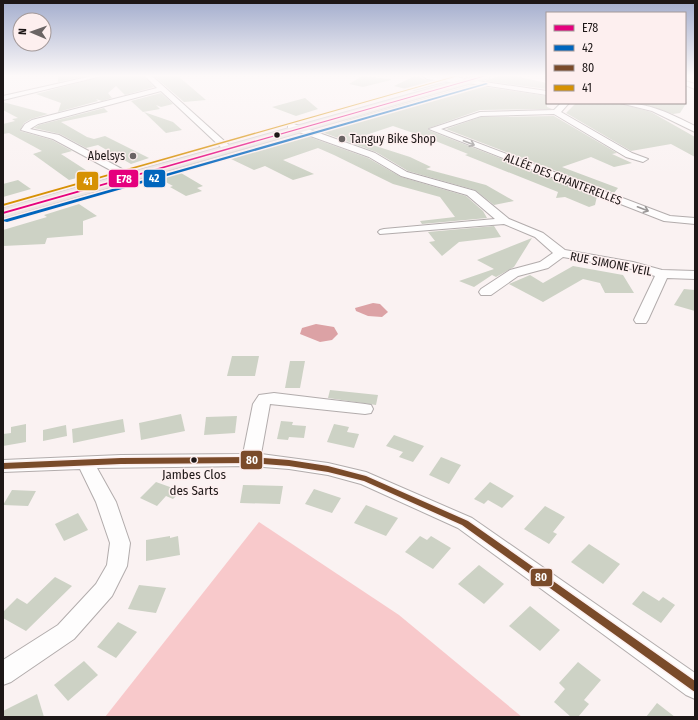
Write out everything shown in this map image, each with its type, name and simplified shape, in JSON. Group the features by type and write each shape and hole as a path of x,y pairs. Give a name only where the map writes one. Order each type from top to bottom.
{"main road":[{"path":"3,213 127,175 358,110"},
{"path":"3,207 127,175"}],"street":[{"path":"82,110 35,122 28,126 25,130 56,137 127,175"},
{"path":"184,110 226,147"},
{"path":"558,110 556,112 629,155 643,159"},
{"path":"655,110 695,129"},
{"name":"ALLÉE DES CHANTERELLES","path":"556,112 480,114 433,129 661,216 695,221"},
{"name":"RUE SIMONE VEIL","path":"295,128 372,155 404,174 471,193 505,221 539,235 561,253 633,266 662,274 695,276"},
{"path":"384,232 505,221"},
{"path":"486,292 514,273 544,265 561,253"},
{"path":"641,320 662,274"},
{"path":"251,460 261,404 265,398 365,409"},
{"path":"3,466 85,462 251,460 289,463 328,469 366,479 465,523 695,686"},
{"path":"3,674 66,632 104,590 117,566 120,543 106,502 85,462"}],"shaded area":[{"path":"373,303 380,304 388,312 382,317 368,316 356,311 355,308"},
{"path":"316,324 334,327 338,334 332,340 320,342 300,334 302,328"},
{"path":"259,522 399,615 522,717 105,717"}],"building":[{"path":"3,110 31,110 48,114 31,119 24,123 20,131 52,140 72,151 61,154 92,174 69,180 33,154 42,151 9,133 3,134 3,124 15,121 12,119 18,118"},
{"path":"98,110 106,110 108,112 61,122 87,137 94,139 105,136 149,158 131,164 98,145 86,148 60,134 34,128 39,125"},
{"path":"140,110 157,110 143,112"},
{"path":"279,110 316,110 296,116"},
{"path":"384,110 509,110 480,110 429,128 428,130 597,196 595,205 589,207 565,197 556,198 558,192 465,155 468,154 428,138 393,126 354,139 410,157 431,167 426,169 486,185 514,201 494,205 475,190 408,171 376,152 319,131 351,119"},
{"path":"569,110 642,110 651,112 695,137 695,157 671,144 631,151 566,113"},
{"path":"659,110 682,110 680,113 673,114"},
{"path":"144,112 173,122 182,130 166,133"},
{"path":"554,116 617,153 612,154 632,163 614,167 591,157 562,167 618,188 614,193 446,129 481,117"},
{"path":"304,135 368,158 401,177 466,196 483,211 487,218 422,224 420,221 455,217 440,197 393,184 318,148 283,160 314,174 293,180 265,166 254,170 231,159"},
{"path":"181,173 203,186 197,188 202,191 186,196 170,187 173,186 160,179"},
{"path":"18,180 31,189 3,197 3,184"},
{"path":"79,204 97,216 83,221 83,235 47,238 45,244 3,246 3,230 47,217 44,215"},
{"path":"494,226 501,237 459,242 442,256 429,242 435,241 428,232"},
{"path":"532,238 514,267 496,277 492,275 474,287 459,281 494,269 477,260"},
{"path":"573,266 623,275 634,293 605,293 600,283 583,279 543,302 509,284 530,275 543,283"},
{"path":"684,289 695,290 695,311 674,305"},
{"path":"232,356 259,356 255,376 227,376"},
{"path":"290,361 305,361 300,388 285,388"},
{"path":"330,390 378,395 376,405 328,398"},
{"path":"181,414 185,431 141,440 139,423"},
{"path":"237,416 235,433 204,435 206,417"},
{"path":"123,419 125,432 73,443 72,429"},
{"path":"281,421 293,422 292,425 306,426 304,438 289,437 288,440 277,439"},
{"path":"26,424 26,442 3,446 3,434 11,433 11,427"},
{"path":"334,424 349,427 347,432 359,434 354,448 327,442"},
{"path":"66,425 67,436 43,441 43,430"},
{"path":"394,435 424,446 413,462 399,457 403,452 386,446"},
{"path":"441,457 461,465 449,484 429,475"},
{"path":"156,482 181,491 173,499 166,496 157,506 140,498"},
{"path":"490,482 514,496 502,508 488,500 484,504 474,499"},
{"path":"243,485 283,486 280,504 240,503"},
{"path":"314,489 341,498 332,513 305,504"},
{"path":"12,490 36,491 28,506 3,505"},
{"path":"366,505 398,518 386,536 354,523"},
{"path":"545,506 565,517 553,532 557,534 549,544 524,529"},
{"path":"78,513 88,530 64,541 55,524"},
{"path":"170,536 170,538 178,536 180,555 146,561 146,540"},
{"path":"420,536 427,540 431,536 451,548 433,569 405,552"},
{"path":"589,544 620,564 603,584 571,562"},
{"path":"479,565 504,584 484,604 458,584"},
{"path":"55,577 72,586 26,631 3,618 3,612 17,598 27,604"},
{"path":"139,585 166,588 156,613 128,609"},
{"path":"643,591 659,601 663,597 675,605 661,623 632,604"},
{"path":"530,606 560,630 540,651 509,626"},
{"path":"118,622 137,632 116,658 97,647"},
{"path":"84,661 98,675 68,701 54,685"},
{"path":"578,662 601,680 584,700 589,704 578,717 571,717 554,702 565,689 559,683"},
{"path":"37,694 44,717 3,717 3,711"},
{"path":"657,703 675,717 646,717"}],"transit line":[{"name":"41","path":"3,205 339,110"},
{"name":"E78","path":"3,213 367,110"},
{"name":"42","path":"5,221 397,110"},
{"name":"80","path":"3,466 121,461 251,460 289,463 328,469 366,479 465,523 695,687"}],"place":[{"name":"Tanguy Bike Shop","path":"342,139"},
{"name":"Abelsys","path":"133,156"},
{"name":"Jambes Clos des Sarts","path":"194,460"}]}
